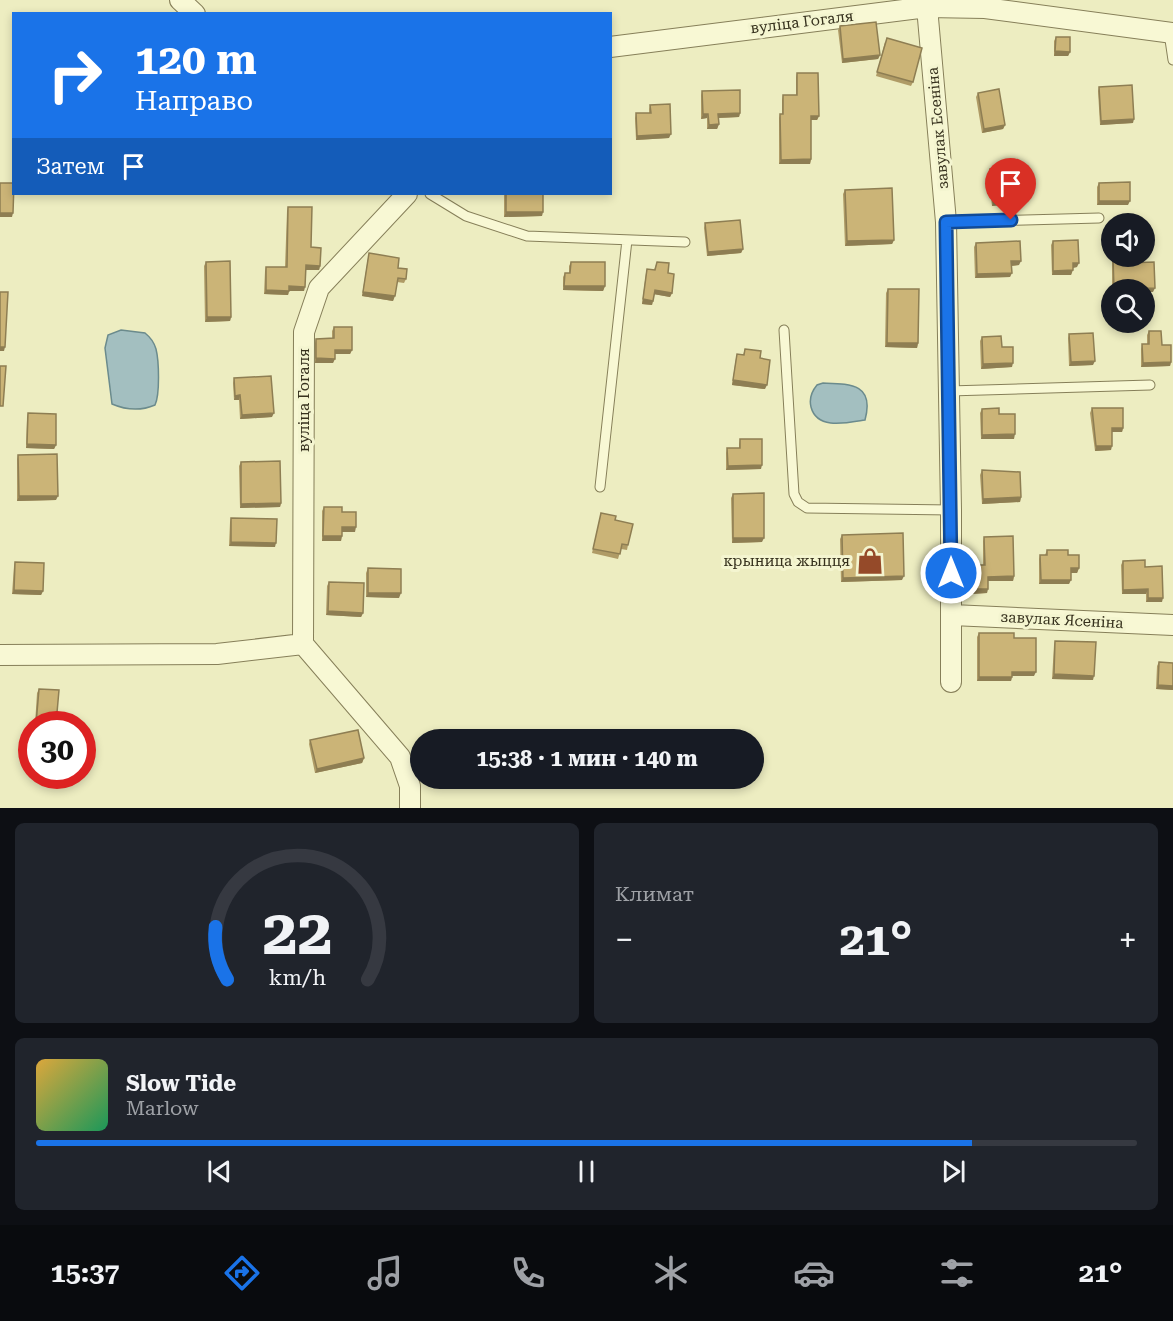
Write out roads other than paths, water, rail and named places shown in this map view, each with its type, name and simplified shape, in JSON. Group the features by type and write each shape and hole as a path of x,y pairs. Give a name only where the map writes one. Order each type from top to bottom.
{"street":[{"path":"180,0 193,12"},
{"name":"вуліца Гогаля","path":"612,47 927,6 985,8 1171,33"},
{"name":"завулак Есеніна","path":"927,6 946,222 951,510 951,682"},
{"name":"вуліца Гогаля","path":"303,644 304,332 319,288 402,195"},
{"name":"завулак Ясеніна","path":"952,615 1173,625"},
{"path":"0,655 218,654 303,644 400,758 410,786 410,808"}],"lane":[{"path":"1171,33 1173,60"},
{"path":"432,195 466,216 527,236 685,242"},
{"path":"946,222 1099,218"},
{"path":"600,487 627,240"},
{"path":"784,330 794,494 798,502 807,508 951,510"},
{"path":"949,391 1150,385"}],"water":[{"path":"121,330 145,333 154,344 158,377 155,405 133,409 112,404 105,348 108,335"},
{"path":"823,383 850,385 863,392 867,408 865,420 833,423 819,419 814,414 810,401 815,387"}],"place":[{"name":"крыница жыцця","path":"870,561"}]}
